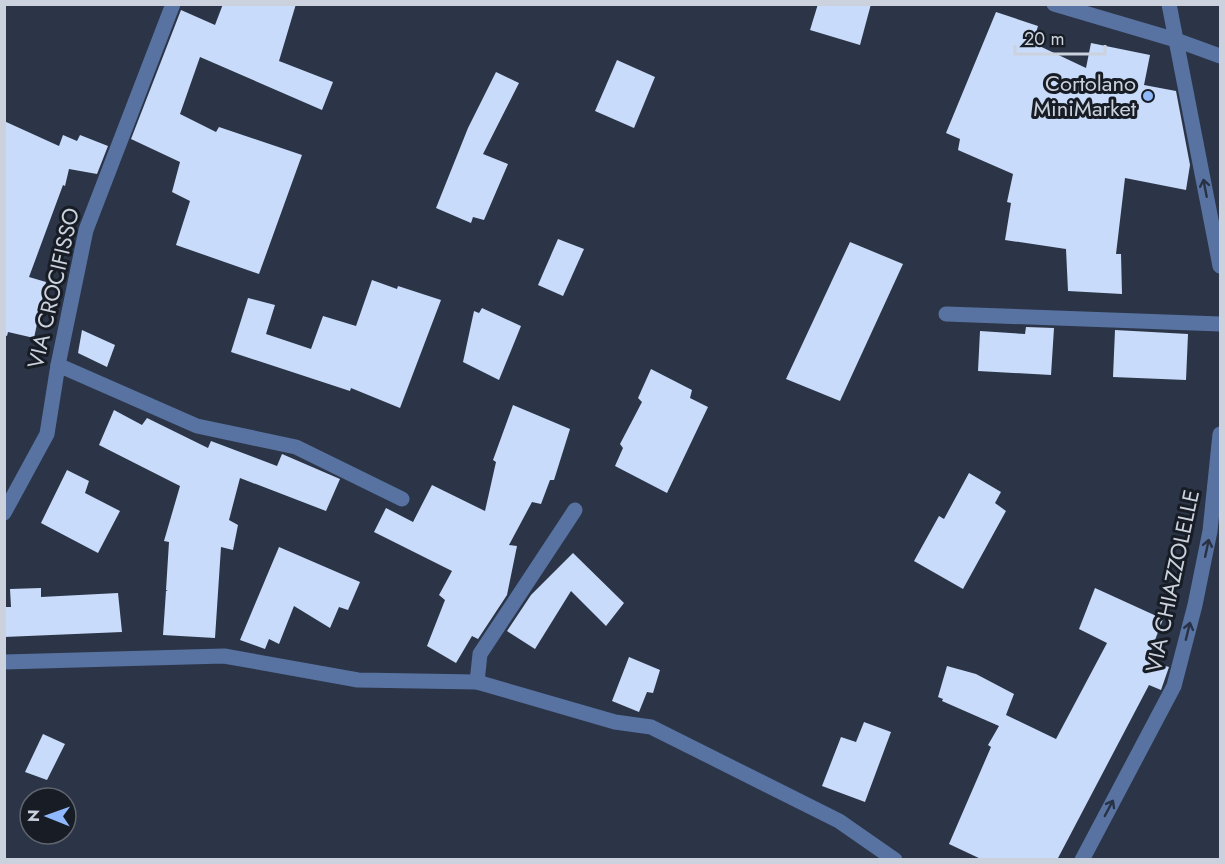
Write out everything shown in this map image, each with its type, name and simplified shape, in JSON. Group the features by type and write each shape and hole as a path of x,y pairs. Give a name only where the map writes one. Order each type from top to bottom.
{"street":[{"name":"VIA CROCIFISSO","path":"4,513 47,434 58,365 86,230 172,4"},
{"path":"1054,4 1176,40 1221,56"},
{"path":"1170,4 1221,266"},
{"path":"946,315 1221,324"},
{"path":"58,365 197,426 296,447 402,499"},
{"name":"VIA CHIAZZOLELLE","path":"1082,860 1174,686 1195,605 1210,531 1221,434"},
{"path":"477,682 480,654 575,510"},
{"path":"4,662 224,656 358,680 477,682 615,722 651,727 839,821 895,860"}],"building":[{"path":"223,4 296,4 279,61 333,82 322,110 200,57 180,114 216,132 219,127 302,155 259,274 176,245 190,201 172,192 180,162 131,139 181,10 215,25"},
{"path":"818,4 871,4 860,45 810,30"},
{"path":"996,12 1038,26 1033,43 1086,68 1091,43 1150,55 1144,85 1176,91 1190,165 1186,190 1125,178 1116,254 1121,254 1122,294 1068,291 1066,249 1005,240 1011,203 1007,202 1013,174 958,150 960,139 946,133"},
{"path":"617,60 655,77 634,128 595,111"},
{"path":"496,72 519,83 483,154 508,164 484,220 473,217 471,223 436,208 468,128"},
{"path":"4,121 59,146 63,135 77,141 80,135 108,146 97,174 69,169 65,186 63,185 29,277 46,282 34,338 8,332 7,336 4,335"},
{"path":"558,239 584,249 563,296 538,285"},
{"path":"850,242 903,264 840,401 786,379"},
{"path":"372,280 441,300 400,408 351,388 350,391 231,352 248,298 275,305 266,334 311,349 323,316 356,326"},
{"path":"482,308 521,326 499,380 463,362 474,311 479,313"},
{"path":"1026,327 1054,328 1051,375 978,371 980,331 1025,334"},
{"path":"82,330 115,345 107,367 78,353"},
{"path":"1115,330 1188,334 1186,380 1113,377"},
{"path":"651,369 692,390 690,398 708,407 667,493 615,466 623,448 620,444 642,402 638,398"},
{"path":"513,405 570,429 554,480 550,480 541,504 532,502 509,545 517,546 507,595 478,639 472,636 456,663 427,646 445,600 439,595 452,571 374,532 386,508 413,522 432,485 485,511 496,462 493,460"},
{"path":"114,410 142,425 147,418 208,448 211,441 277,466 282,454 340,479 326,511 240,478 229,520 238,525 233,550 221,547 215,638 163,635 166,591 168,591 166,590 169,542 164,541 180,486 99,445"},
{"path":"67,470 89,481 85,493 120,511 98,553 41,523"},
{"path":"969,473 1001,492 995,503 1006,511 963,589 914,561 939,516 944,519"},
{"path":"279,547 360,582 348,610 339,607 330,628 294,606 279,644 269,639 265,649 240,640"},
{"path":"573,553 624,603 606,626 571,591 535,649 507,631 531,595"},
{"path":"41,588 41,597 118,593 122,632 4,637 4,607 11,607 10,589"},
{"path":"1095,588 1163,619 1147,661 1169,667 1161,690 1149,685 1057,860 983,860 949,844 991,747 988,745 999,726 942,701 943,699 938,697 947,666 976,674 1014,694 1006,715 1056,739 1107,643 1079,629"},
{"path":"629,657 660,670 653,693 647,692 639,712 612,701"},
{"path":"864,722 891,732 865,802 822,786 841,737 856,742"},
{"path":"43,734 65,744 47,780 25,772"}],"place":[{"name":"Cortolano MiniMarket","path":"1148,96"}]}
